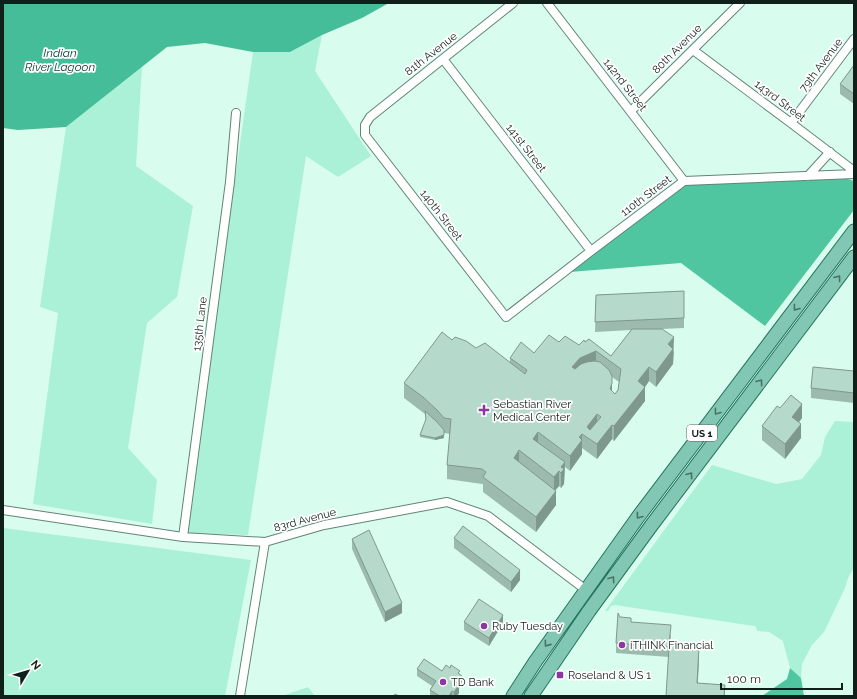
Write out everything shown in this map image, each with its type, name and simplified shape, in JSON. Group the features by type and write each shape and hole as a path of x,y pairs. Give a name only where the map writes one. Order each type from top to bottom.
{"main road":[{"name":"US 1","path":"513,696 535,662 643,511 854,231"},
{"name":"US 1","path":"531,696 586,616 651,526 854,257"},
{"path":"586,590 588,600 586,616"}],"street":[{"name":"81th Avenue","path":"365,125 370,117 513,3"},
{"name":"142nd Street","path":"547,3 684,181"},
{"name":"80th Avenue","path":"631,111 740,3"},
{"name":"79th Avenue","path":"791,122 854,39"},
{"name":"143rd Street","path":"693,50 791,122 854,171"},
{"name":"141st Street","path":"443,59 591,251"},
{"name":"135th Lane","path":"183,537 230,182 236,113"},
{"name":"140th Street","path":"365,125 365,134 506,317"},
{"path":"808,176 830,152"},
{"name":"110th Street","path":"506,317 684,181 854,174"},
{"name":"83rd Avenue","path":"3,510 183,537 265,542 324,525 447,502 488,516 586,590"},
{"path":"240,696 265,542"}],"shaded area":[{"path":"322,35 315,71 371,156 338,177 306,156 248,535 185,533 253,52 290,52"},
{"path":"142,66 136,166 193,206 177,297 147,323 128,448 157,480 152,524 33,504 58,313 40,307 66,127"},
{"path":"848,179 854,181 854,210 765,326 681,263 570,272 681,182"},
{"path":"835,421 854,423 854,568 824,632 812,645 802,664 801,678 790,668 783,641 769,632 757,631 756,627 754,626 615,605 611,606 608,611 605,611 712,465 776,484 802,479 821,455 825,437"},
{"path":"3,528 251,560 225,696 3,696"},
{"path":"790,668 801,678 804,696 762,696 787,679"},
{"path":"308,687 315,696 282,696"}],"water":[{"name":"Indian River Lagoon","path":"3,3 389,3 362,18 322,35 290,52 253,52 205,43 167,47 66,127 18,130 3,128"}],"building":[{"path":"854,65 854,94 840,84"},
{"path":"684,291 684,318 595,322 596,295"},
{"path":"632,329 662,329 674,337 668,344 673,349 656,372 649,367 638,381 645,387 614,426 612,425 597,444 582,434 579,437 582,440 570,456 538,432 533,439 565,462 561,467 564,469 561,473 559,471 554,477 519,450 514,458 556,491 536,517 483,477 486,472 482,469 447,465 451,419 444,418 423,397 404,383 442,332 452,340 455,337 466,341 476,348 485,343 525,374 527,370 510,358 521,342 534,353 549,335 559,342 565,336 579,345 584,340 585,342 589,339 611,356","holes":["596,351 621,369 618,390 615,394 610,389 612,376 609,370 600,362 587,362 581,364 575,369 572,367 580,358","597,414 601,417 590,430 587,427"]},
{"path":"813,367 854,371 854,393 811,388"},
{"path":"791,395 802,404 792,417 801,424 785,444 762,426 777,406 780,408"},
{"path":"425,411 444,430 444,435 435,438 420,435 426,419"},
{"path":"463,526 520,570 511,582 454,538"},
{"path":"369,530 402,603 385,612 352,539"},
{"name":"Ruby Tuesday","path":"479,599 503,615 489,638 464,622"},
{"path":"618,613 620,617 631,618 631,622 671,625 669,645 699,647 697,683 725,685 724,696 666,696 669,647 616,643"},
{"path":"424,659 442,671 446,665 450,668 451,665 460,671 458,673 462,676 457,684 459,685 449,696 440,696 430,690 436,681 417,669"}],"place":[{"name":"Sebastian River Medical Center","path":"484,410"},
{"name":"Ruby Tuesday","path":"484,626"},
{"name":"iTHINK Financial","path":"622,645"},
{"name":"Roseland & US 1","path":"560,675"},
{"name":"TD Bank","path":"443,682"}]}
